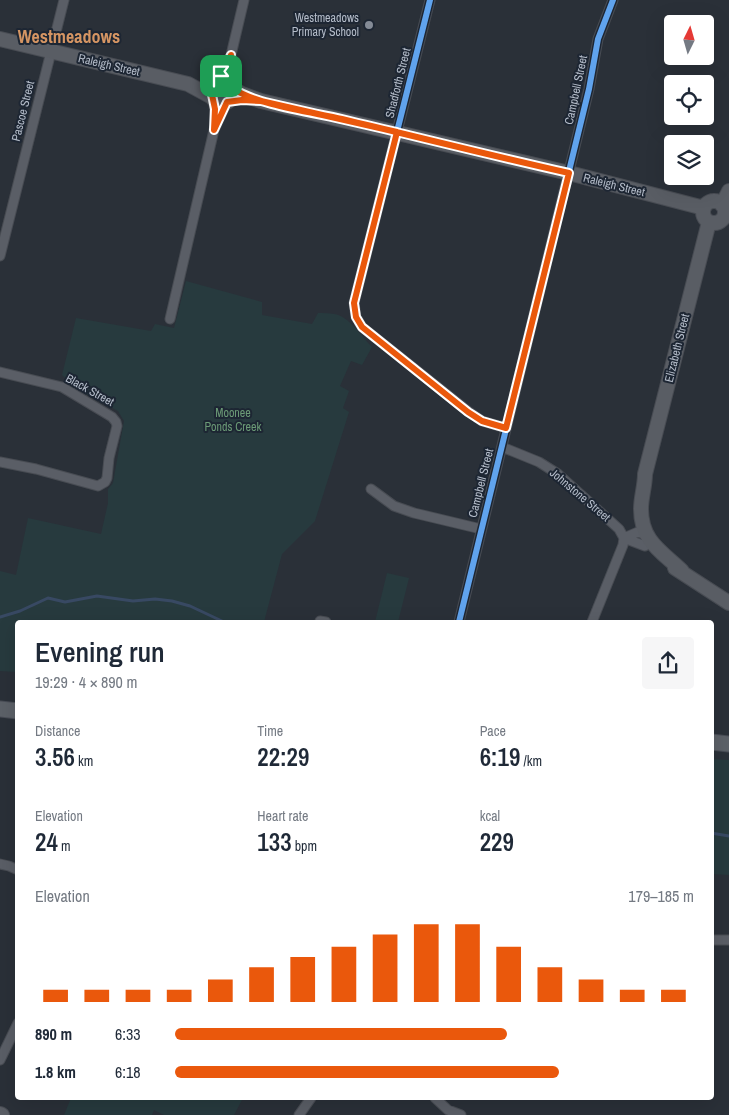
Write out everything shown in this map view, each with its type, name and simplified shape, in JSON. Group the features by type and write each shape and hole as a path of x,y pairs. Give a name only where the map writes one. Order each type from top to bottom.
{"main road":[{"path":"0,709 15,711"},
{"path":"714,740 729,738"},
{"path":"714,741 729,744"}],"street":[{"name":"Pascoe Street","path":"0,256 64,0"},
{"path":"170,319 214,130 215,114 244,0"},
{"name":"Shadforth Street","path":"430,0 354,303 356,317 362,327 468,412 482,421 506,428"},
{"name":"Campbell Street","path":"459,620 589,90 598,39 612,0"},
{"name":"Raleigh Street","path":"0,39 222,92 242,94 261,101 569,173 704,208"},
{"path":"725,213 714,201 709,202 704,208 703,214 704,218 709,222 717,223 725,213 729,191"},
{"name":"Elizabeth Street","path":"643,538 635,519 634,504 640,481 645,474 709,222"},
{"name":"Black Street","path":"0,372 62,387 112,417 117,426 109,458 107,478 105,482 98,486 45,471 0,462"},
{"name":"Johnstone Street","path":"502,447 539,462 558,474 619,529 624,538 643,538 657,558 682,571 729,603"},
{"path":"371,489 394,506 414,513 481,529"},
{"path":"593,620 623,546 624,538 643,538"},
{"path":"0,864 15,869"},
{"path":"714,940 729,940"},
{"path":"0,1060 15,1029"},
{"path":"299,1115 310,1100"},
{"path":"437,1100 448,1110 461,1115"}],"green space":[{"name":"Moonee Ponds Creek","path":"186,281 262,302 262,315 312,324 318,313 330,313 345,318 372,347 362,365 351,361 340,386 349,391 343,408 349,412 315,521 282,554 265,620 15,620 15,672 0,671 0,571 16,575 28,518 101,534 108,503 108,489 113,483 124,421 118,411 79,390 62,375 76,318 151,331 155,324 174,328"},
{"path":"387,573 409,578 398,620 375,620"},
{"path":"714,759 729,760 729,875 714,874"},
{"path":"70,1100 242,1100 234,1115 164,1115 154,1110 152,1115 64,1115"}],"waterway":[{"name":"Moonee Ponds Creek","path":"0,617 20,611 48,598 65,602 97,596 133,601 155,599 172,601 190,606 220,620"},
{"name":"Moonee Ponds Creek","path":"714,834 729,836"}],"cycle path":[{"path":"430,0 354,303 356,317 362,327 469,412 482,421 506,428"},
{"path":"459,620 589,89 598,39 613,0"}],"place":[{"name":"Westmeadows Primary School","path":"369,25"}],"district":[{"name":"Westmeadows","path":"69,36"}],"route":[{"path":"221,76 211,90 215,109 214,130 227,102 249,100 261,101 397,132 354,303 356,317 362,327 468,412 482,421 506,428 569,173 397,132 329,116 261,101 242,94 230,85 231,55 221,76"}]}
